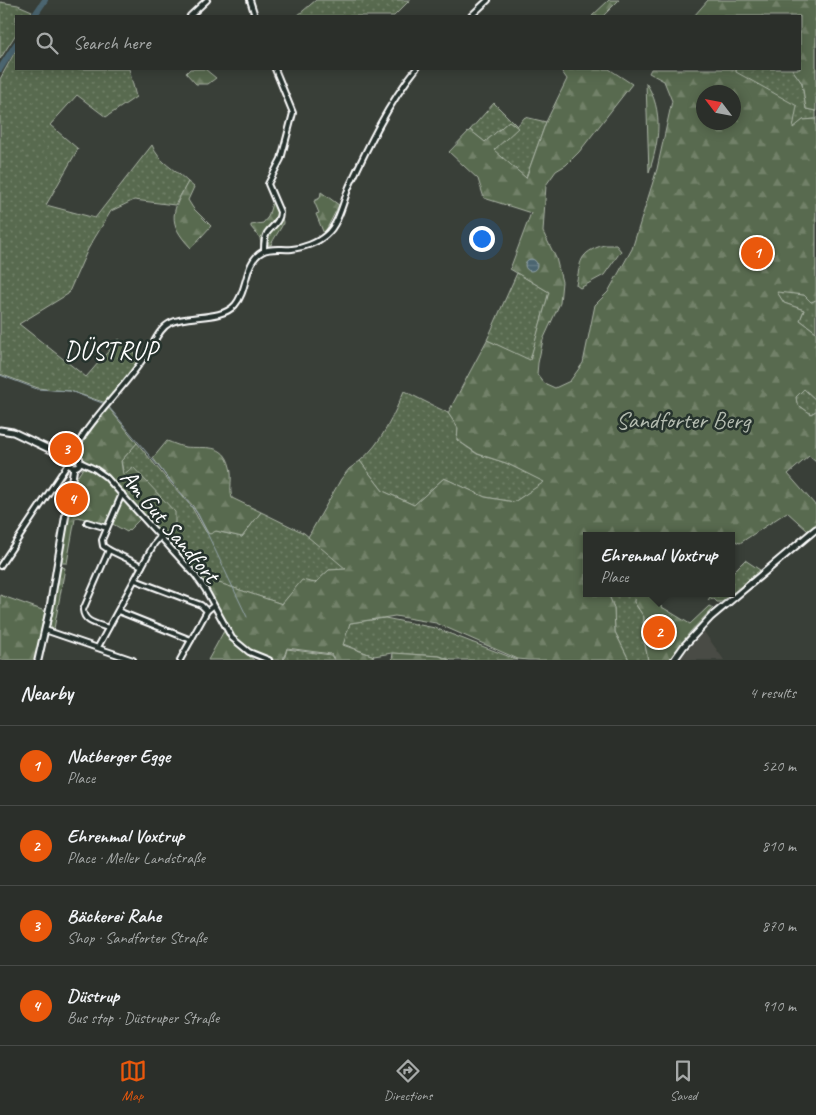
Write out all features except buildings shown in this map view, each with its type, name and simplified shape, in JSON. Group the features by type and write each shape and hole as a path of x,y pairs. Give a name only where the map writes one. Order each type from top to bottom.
{"street":[{"path":"191,15 207,0"},
{"path":"250,0 255,15"},
{"path":"472,15 488,0"},
{"path":"0,566 68,461 75,455 84,435 144,359 164,328 178,320 223,312 234,306 242,293 254,260 264,250 266,234 278,222 280,216 268,184 281,159 293,112 275,70"},
{"path":"264,250 292,249 305,246 317,241 331,230 350,186 391,105 415,70"},
{"path":"0,430 13,432 68,461 74,467"},
{"path":"74,467 79,466 80,462 79,457 75,455"},
{"name":"Am Gut Sandfort","path":"80,462 101,472 195,575 232,638 248,652 269,660"},
{"path":"38,660 74,467"},
{"path":"122,494 102,540 103,546 142,566"},
{"path":"87,522 107,528"},
{"path":"735,597 816,528"},
{"path":"98,647 154,544 160,537"},
{"path":"108,628 88,621 84,616 83,610 109,550"},
{"path":"135,580 201,605 207,611"},
{"path":"674,660 711,617 735,597"},
{"path":"180,660 207,611 214,606"},
{"path":"118,611 191,640"},
{"path":"45,630 133,660"}],"shaded area":[{"path":"704,632 724,660 679,660 694,642"}],"green space":[{"path":"316,0 410,0 395,15 298,15"},
{"path":"609,0 619,0 604,15 593,15"},
{"path":"708,0 816,0 816,111 806,109 802,83 793,70 801,70 801,15 695,15"},
{"path":"0,2 18,5 32,11 29,15 15,15 15,36 0,59"},
{"path":"15,52 15,70 129,70 136,97 106,117 77,95 50,125 78,149 46,205 95,218 152,145 159,157 188,182 175,205 134,200 111,211 88,249 68,294 19,324 86,377 119,339 140,358 106,403 70,391 38,388 0,374 0,79"},
{"path":"189,70 206,70 216,78 208,84 196,84 186,73"},
{"name":"Sandforter Berg","path":"561,70 611,70 632,84 579,152 566,165 556,171 546,185 543,232 556,258 562,282 560,303 543,340 537,374 544,383 555,388 570,381 583,363 595,305 608,292 632,249 657,169 672,101 664,81 649,73 650,70 736,70 736,72 797,106 793,128 803,120 816,119 816,300 811,302 804,295 777,292 784,303 804,310 800,320 816,332 816,400 804,389 796,397 797,404 811,414 816,411 816,462 809,456 788,474 816,506 816,525 808,531 787,512 740,543 735,541 735,532 583,532 583,597 610,597 614,608 615,632 629,660 518,659 436,623 395,616 350,623 343,645 374,656 366,660 335,660 331,654 287,648 283,660 257,656 249,652 233,638 195,575 282,604 302,580 315,583 329,570 346,569 308,537 341,479 349,469 360,461 383,491 414,505 444,478 485,497 514,502 544,482 506,463 478,454 457,440 458,428 448,413 487,340 530,360 549,292 510,269 531,213 484,198 478,179 449,152 470,130 485,142 509,121 518,128 494,150 526,178 546,122 567,79"},
{"path":"736,70 793,70 802,83 806,109 816,111 816,119 803,120 793,129"},
{"path":"646,83 652,93 655,104 658,127 655,150 649,172"},
{"path":"494,103 517,126 525,117 546,122 526,178 493,150 517,128 509,121 485,142 470,130"},
{"path":"188,182 194,187 188,200 193,208 211,226 191,248 178,231 174,216 178,201"},
{"path":"321,192 339,205 324,234 316,214 319,213 314,201 320,198"},
{"path":"273,200 283,223 271,245 261,245 260,238 251,225 263,223 268,217"},
{"path":"604,245 616,245 621,251 604,275 580,288 576,285 582,259 589,251"},
{"path":"517,273 549,292 530,361 487,340"},
{"path":"776,291 804,295 811,302 816,300 816,332 800,320 804,310 784,303"},
{"path":"804,389 816,400 816,411 811,414 797,404 796,397"},
{"path":"404,391 448,413 458,428 457,440 477,454 506,463 545,482 514,502 485,497 444,478 414,505 383,491 360,461 381,438"},
{"path":"108,407 137,443 121,461 123,475 133,467 175,512 175,523 160,537 142,517 127,532 111,523 106,525 78,517 75,519 67,563 61,563 76,475 78,476 83,468 89,469 92,465 84,461 79,449 86,435"},
{"path":"167,441 185,447 213,448 218,450 227,459 231,471 232,498 261,512 242,537 216,531 208,533 193,506 166,476 153,458"},
{"path":"137,443 191,506 206,532 216,531 242,537 261,512 304,533 347,569 329,570 315,583 302,581 282,604 195,575 160,537 133,467 124,475 121,461"},
{"path":"745,560 760,570 735,591 735,570"},
{"path":"60,566 65,568 54,629 51,627 50,622"},
{"path":"0,595 45,611 35,660 0,660"},
{"path":"610,597 635,597 634,602 644,617 644,639 648,660 629,660 615,632 614,608"},
{"path":"635,597 655,597 657,604 690,624 709,606 713,608 690,632 669,660 648,660 644,639 644,617 634,602","holes":["657,625 663,627 666,633 662,638 653,635 653,629"]},
{"path":"710,597 728,597 722,602 717,602 714,599 708,600"},
{"path":"385,618 435,628 518,660 451,660 440,656 392,653 374,656 343,644 350,623"},
{"path":"659,625 664,627 666,632 664,637 659,639 654,637 652,632 654,627"},
{"path":"224,631 230,640 254,660 208,660"},
{"path":"287,649 331,655 334,660 284,660"},
{"path":"393,653 439,656 449,660 392,660"}],"water":[{"path":"529,259 533,259 537,265 533,271 529,271 525,267 525,263"}],"waterway":[{"path":"35,15 45,0"},
{"path":"0,69 15,46"},
{"path":"0,375 37,389 70,391 105,404"},
{"path":"108,406 198,514 247,617"}],"place":[{"name":"Natberger Egge","path":"757,253"},
{"name":"Bäckerei Rahe","path":"66,449"},
{"name":"Düstrup","path":"72,499"},
{"name":"Ehrenmal Voxtrup","path":"659,632"}],"district":[{"name":"DÜSTRUP","path":"111,350"}]}
